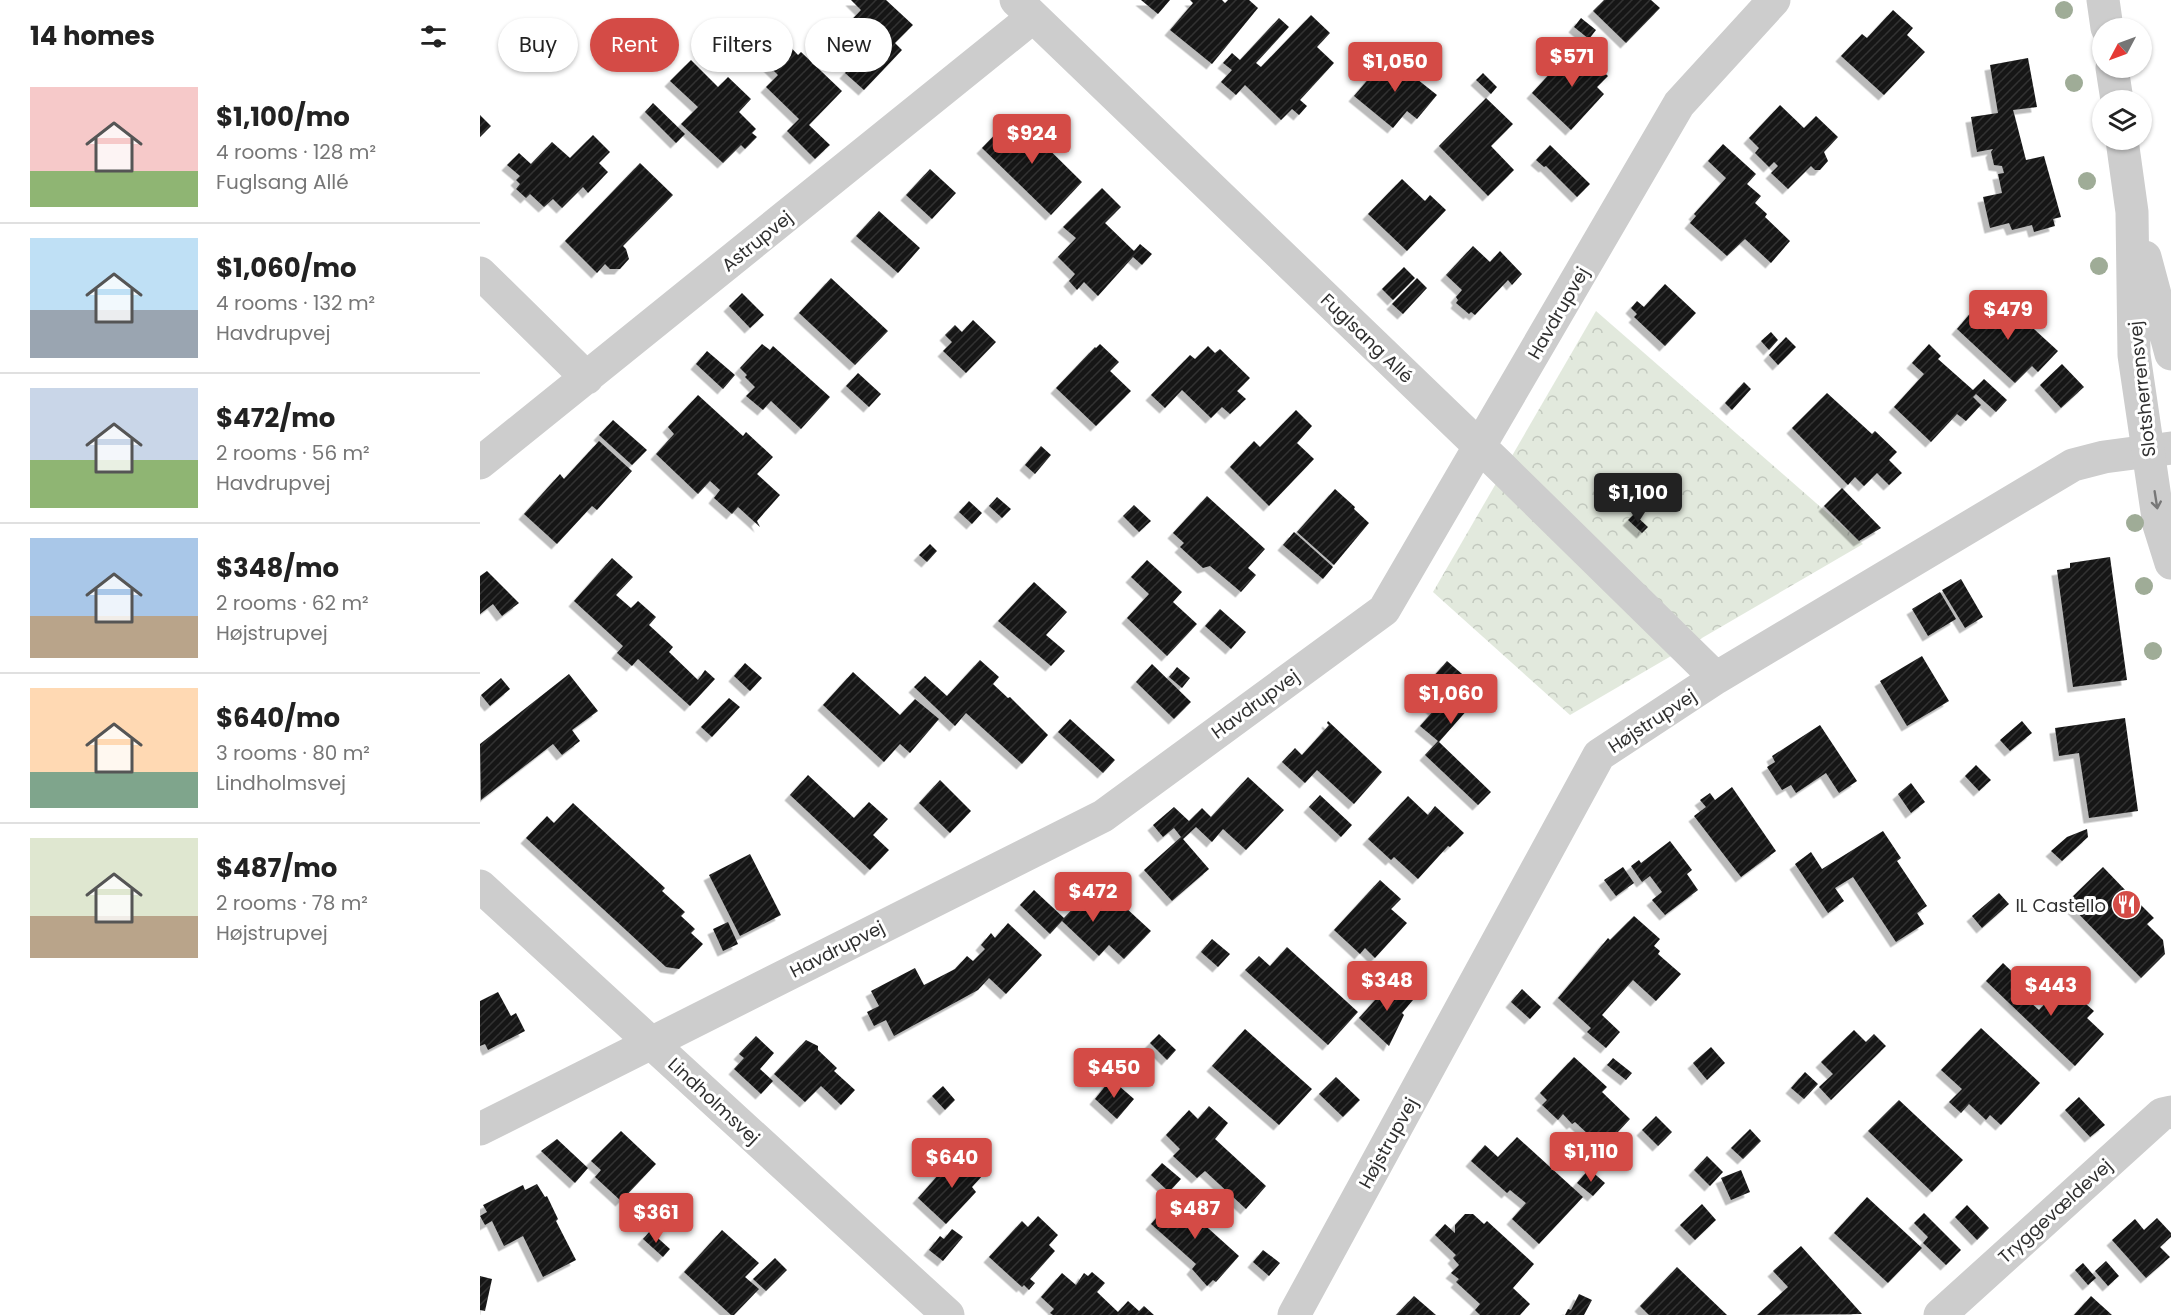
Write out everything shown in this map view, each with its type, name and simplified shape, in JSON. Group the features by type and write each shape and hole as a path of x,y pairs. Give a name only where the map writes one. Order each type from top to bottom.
{"street":[{"name":"Havdrupvej","path":"480,1129 1103,816 1384,610 1679,104 1774,0"},
{"path":"2103,0 2106,18"},
{"name":"Fuglsang Allé","path":"1024,9 1716,678"},
{"name":"Astrupvej","path":"480,463 587,378 1024,9"},
{"name":"Slotsherrensvej","path":"2123,150 2132,212 2155,309 2171,354"},
{"path":"480,273 587,378"},
{"name":"Slotsherrensvej","path":"2155,309 2134,355 2159,449 2159,525 2171,563"},
{"name":"Højstrupvej","path":"1294,1315 1599,755 1716,678 2073,465 2104,457 2159,449"},
{"name":"Lindholmsvej","path":"480,886 948,1315"},
{"name":"Tryggevældevej","path":"1940,1315 2162,1114 2171,1112"}],"green space":[{"path":"1596,311 1863,544 1570,715 1433,592"}],"building":[{"path":"851,0 886,0 913,25 895,43 902,50 892,61 892,18 853,18 861,10"},
{"path":"1141,0 1170,0 1158,14"},
{"path":"1190,0 1222,0 1225,3 1228,0 1249,0 1258,8 1212,64 1170,30 1193,3"},
{"path":"1604,0 1651,0 1660,8 1626,43 1593,11"},
{"path":"1893,10 1913,28 1907,35 1925,52 1884,95 1841,56 1862,34 1867,38"},
{"path":"1311,15 1330,33 1317,47 1334,63 1300,100 1307,106 1299,115 1292,109 1281,120 1245,85 1236,95 1221,82 1232,70 1223,63 1232,53 1240,60 1279,18 1289,27 1256,63 1261,67"},
{"path":"1581,18 1596,30 1589,39 1574,27"},
{"path":"1578,48 1608,76 1597,87 1604,94 1571,130 1532,93 1565,57 1568,59"},
{"path":"793,50 798,55 801,52 805,56 805,72 822,72 842,91 809,125 830,145 815,159 787,131 799,119 766,87 778,75 775,72 793,72"},
{"path":"1388,56 1437,95 1417,119 1407,111 1393,128 1354,96"},
{"path":"2028,58 2037,107 2013,110 2026,160 2044,156 2061,217 2053,219 2055,226 2034,232 2032,225 2012,230 2009,223 1990,228 1983,197 2002,193 1998,174 2004,173 2002,166 1994,165 1991,152 1993,149 1977,152 1971,117 1998,113 1990,65"},
{"path":"691,60 691,72 703,72 718,87 728,77 751,99 739,112 756,129 752,133 757,137 745,149 741,145 723,163 681,124 698,107 670,81"},
{"path":"846,72 881,72 864,90"},
{"path":"1483,73 1497,87 1491,94 1476,80"},
{"path":"1486,98 1513,124 1491,146 1514,170 1488,196 1439,146"},
{"path":"653,103 685,134 676,143 645,112"},
{"path":"1780,105 1804,128 1816,116 1838,137 1824,152 1828,161 1820,170 1815,170 1811,166 1788,189 1771,173 1778,166 1774,162 1769,167 1755,153 1759,148 1749,138"},
{"path":"480,115 491,126 480,137"},
{"path":"1014,115 1082,182 1051,215 982,148"},
{"path":"593,135 610,152 599,163 608,172 588,193 583,187 562,208 553,199 544,207 530,194 526,198 516,189 520,184 516,180 520,176 507,165 519,153 531,164 552,142 570,158"},
{"path":"1723,144 1756,174 1747,184 1761,196 1755,203 1767,214 1765,217 1790,241 1771,263 1745,239 1727,256 1690,223 1696,216 1694,214 1726,178 1708,161"},
{"path":"1550,145 1590,184 1577,197 1546,166 1544,167 1536,160"},
{"path":"640,163 673,195 623,246 629,259 620,269 610,269 605,264 597,273 565,241"},
{"path":"930,169 956,193 932,219 906,195"},
{"path":"1402,179 1425,201 1430,195 1446,210 1407,251 1368,214"},
{"path":"1102,188 1121,207 1105,223 1134,251 1140,244 1152,254 1142,265 1133,257 1098,296 1084,282 1077,290 1069,281 1075,274 1058,257 1076,238 1063,227"},
{"path":"879,211 920,248 898,273 856,236"},
{"path":"1473,246 1490,262 1500,251 1522,274 1512,285 1508,280 1475,315 1471,312 1469,314 1456,303 1458,300 1456,297 1462,290 1446,275"},
{"path":"1404,267 1415,278 1393,300 1382,289"},
{"path":"831,278 888,331 855,365 799,313"},
{"path":"1417,278 1427,288 1403,314 1392,304"},
{"path":"1665,284 1696,313 1665,346 1634,317 1637,314 1631,308 1637,301 1644,307"},
{"path":"742,293 764,315 750,328 729,306"},
{"path":"2003,301 2058,351 2038,372 2032,366 2015,383 1957,329 1974,309 1985,320"},
{"path":"973,320 996,342 966,373 943,351 952,342 945,335 955,325 962,332"},
{"path":"1771,332 1778,340 1769,350 1761,341"},
{"path":"1786,337 1796,347 1778,365 1769,355"},
{"path":"762,344 770,350 773,346 830,397 801,429 771,401 763,410 746,396 755,387 740,368"},
{"path":"1100,344 1119,362 1110,371 1131,391 1096,426 1056,388"},
{"path":"1929,344 1941,356 1938,359 1973,390 1984,379 2007,400 1996,412 1976,394 1973,397 1981,405 1966,421 1957,414 1931,442 1894,407 1924,374 1912,363"},
{"path":"1208,346 1215,353 1220,349 1250,378 1237,391 1246,399 1230,414 1222,407 1211,418 1182,390 1165,408 1151,395 1190,355 1195,359"},
{"path":"707,351 735,375 723,389 696,364"},
{"path":"2062,364 2084,387 2061,408 2040,385"},
{"path":"858,373 881,394 869,407 846,386"},
{"path":"1744,382 1751,389 1732,410 1725,403"},
{"path":"1827,393 1872,434 1875,431 1897,452 1889,460 1902,473 1889,485 1877,473 1864,486 1855,477 1848,485 1792,428"},
{"path":"698,395 743,436 746,432 773,457 757,474 780,495 757,521 760,527 738,507 732,514 714,498 720,490 710,481 698,494 656,454 674,434 668,427"},
{"path":"1296,410 1312,426 1297,443 1314,459 1269,506 1230,467 1254,441 1260,447"},
{"path":"613,420 647,450 632,465 599,435"},
{"path":"599,441 632,471 597,510 592,506 557,544 524,514 560,474 564,479"},
{"path":"1041,446 1051,455 1035,474 1025,465"},
{"path":"1842,488 1881,528 1859,541 1824,506"},
{"path":"1335,489 1369,523 1334,565 1297,532"},
{"path":"1207,496 1265,549 1248,568 1256,575 1241,592 1210,566 1203,568 1180,547 1184,543 1173,533"},
{"path":"997,497 1011,509 1002,518 989,506"},
{"path":"969,501 982,513 972,524 959,512"},
{"path":"1134,505 1151,521 1139,532 1123,516"},
{"path":"1634,514 1648,527 1642,533 1628,520"},
{"path":"1294,532 1333,567 1323,579 1283,545"},
{"path":"930,544 937,551 927,562 919,555"},
{"path":"2110,557 2127,680 2073,687 2057,570 2070,568 2070,563"},
{"path":"612,558 633,577 616,595 631,608 638,601 656,617 649,625 673,647 669,652 698,680 705,670 715,679 690,706 638,659 632,666 617,653 623,646 574,601"},
{"path":"1147,560 1182,592 1173,602 1197,624 1167,656 1127,618 1149,594 1131,577"},
{"path":"487,571 519,603 502,616 493,604 480,614 480,576"},
{"path":"1961,579 1983,617 1965,628 1942,590"},
{"path":"1034,582 1067,612 1046,635 1065,651 1051,666 998,621"},
{"path":"1940,592 1956,619 1928,636 1912,609"},
{"path":"1220,609 1246,632 1231,649 1205,626"},
{"path":"1922,656 1949,701 1907,726 1880,681"},
{"path":"980,660 999,677 993,684 1008,698 1010,697 1048,735 1022,764 966,713 955,726 914,687 925,676 947,696"},
{"path":"1447,661 1483,692 1439,742 1491,792 1478,805 1425,755 1438,741 1420,726 1434,710 1417,695"},
{"path":"745,663 762,678 750,691 734,676"},
{"path":"1152,664 1191,702 1174,719 1136,682"},
{"path":"1177,667 1190,678 1182,688 1169,677"},
{"path":"853,672 900,715 915,699 939,719 910,753 900,744 884,762 823,705"},
{"path":"569,674 598,711 572,730 580,741 562,755 553,744 481,800 480,744"},
{"path":"501,678 510,689 490,706 481,695"},
{"path":"729,698 740,707 712,737 701,727"},
{"path":"2125,718 2138,811 2089,818 2079,753 2059,756 2055,728"},
{"path":"1070,719 1115,760 1103,773 1058,732"},
{"path":"1328,721 1382,772 1354,804 1317,770 1305,783 1282,762 1295,748 1302,755 1329,725"},
{"path":"2022,721 2032,733 2010,751 2000,740"},
{"path":"1820,725 1857,781 1839,793 1826,773 1796,793 1791,785 1782,790 1767,767 1775,762 1772,756"},
{"path":"1976,765 1991,780 1979,791 1965,776"},
{"path":"808,775 854,818 869,802 888,819 873,835 889,850 870,870 790,795"},
{"path":"1248,777 1284,810 1246,850 1223,829 1212,842 1196,827 1183,839 1209,869 1172,901 1144,870 1181,837 1174,828 1163,837 1153,825 1174,807 1189,821 1202,808 1211,817"},
{"path":"940,780 971,811 950,833 919,803"},
{"path":"1911,783 1925,802 1911,813 1898,794"},
{"path":"1732,787 1776,851 1741,877 1694,816 1706,807 1700,800 1710,793 1715,800"},
{"path":"1320,795 1352,825 1341,837 1309,807"},
{"path":"1408,796 1428,815 1435,806 1464,833 1450,847 1448,846 1418,879 1394,857 1391,860 1368,839"},
{"path":"573,803 665,888 662,891 685,912 681,916 695,929 691,933 703,944 679,969 666,967 526,838 547,816 554,823"},
{"path":"2087,829 2088,837 2062,861 2051,851 2067,837"},
{"path":"1883,831 1901,858 1897,861 1927,906 1917,913 1924,924 1896,942 1853,877 1835,888 1844,901 1828,913 1795,864 1811,852 1822,869"},
{"path":"1670,841 1692,870 1687,874 1698,890 1665,915 1652,900 1662,892 1650,876 1642,882 1631,866 1639,860 1641,863"},
{"path":"750,854 781,915 740,936 709,875"},
{"path":"1623,867 1634,883 1616,896 1604,880"},
{"path":"2103,867 2129,894 2138,897 2140,904 2154,918 2147,924 2163,940 2165,954 2141,978 2067,902"},
{"path":"1380,880 1401,899 1391,909 1407,923 1375,958 1365,948 1360,954 1334,930"},
{"path":"1034,890 1064,918 1090,891 1104,905 1113,896 1151,931 1124,959 1109,945 1099,956 1062,921 1050,934 1020,905"},
{"path":"1999,893 2009,904 1982,928 1972,916"},
{"path":"1634,916 1660,939 1654,946 1660,951 1658,954 1681,974 1656,1001 1633,980 1602,1015 1620,1032 1606,1048 1587,1032 1591,1028 1558,998 1608,938 1610,940"},
{"path":"728,922 738,944 723,951 713,929"},
{"path":"1008,923 1042,955 1006,994 989,978 978,990 894,1036 886,1020 874,1026 867,1012 879,1006 871,991 915,968 924,985 955,969 967,956 973,961 985,949 981,945 991,933 995,938"},
{"path":"1212,939 1230,954 1218,967 1201,952"},
{"path":"1287,947 1358,1012 1328,1045 1245,970 1259,956 1270,966"},
{"path":"2003,963 2026,985 2019,992 2039,1010 2057,991 2073,1005 2079,998 2094,1011 2087,1018 2104,1034 2075,1066 1986,981"},
{"path":"1392,981 1413,1000 1402,1013 1404,1015 1389,1046 1359,1018"},
{"path":"1522,989 1541,1007 1530,1019 1511,1002"},
{"path":"498,992 511,1016 516,1013 525,1031 488,1050 485,1044 480,1046 480,1001"},
{"path":"1981,1028 2040,1083 2001,1125 1990,1115 1986,1120 1969,1104 1961,1113 1949,1102 1962,1089 1941,1070"},
{"path":"1245,1029 1312,1089 1279,1125 1212,1066"},
{"path":"1854,1030 1866,1042 1874,1034 1886,1046 1831,1100 1819,1087 1833,1074 1821,1062"},
{"path":"1159,1034 1176,1050 1167,1060 1150,1043"},
{"path":"756,1036 774,1053 760,1069 773,1081 761,1094 734,1069 744,1058 739,1054"},
{"path":"806,1040 818,1046 818,1050 837,1068 834,1071 855,1090 841,1105 821,1086 805,1102 774,1074"},
{"path":"1711,1047 1725,1063 1707,1080 1693,1063"},
{"path":"1574,1057 1607,1087 1602,1092 1630,1119 1603,1148 1575,1122 1572,1124 1563,1114 1558,1120 1542,1105 1547,1100 1540,1093"},
{"path":"1613,1058 1632,1073 1626,1080 1607,1065"},
{"path":"1805,1072 1818,1084 1804,1099 1791,1088"},
{"path":"1336,1077 1360,1100 1343,1117 1319,1094"},
{"path":"1111,1079 1134,1099 1117,1119 1095,1099"},
{"path":"943,1086 955,1100 945,1110 932,1096"},
{"path":"2079,1097 2105,1125 2090,1137 2065,1110"},
{"path":"1899,1100 1963,1160 1932,1192 1868,1131"},
{"path":"1209,1106 1228,1123 1215,1139 1266,1186 1246,1209 1205,1171 1197,1178 1173,1156 1180,1149 1166,1135 1189,1110 1198,1119"},
{"path":"1656,1116 1672,1132 1658,1146 1642,1130"},
{"path":"1750,1129 1761,1141 1743,1159 1731,1148"},
{"path":"621,1131 656,1164 621,1201 595,1177 601,1170 591,1161"},
{"path":"1517,1137 1583,1197 1539,1244 1512,1219 1526,1203 1510,1190 1507,1193 1471,1161 1485,1145 1498,1157"},
{"path":"557,1139 588,1168 575,1183 541,1151"},
{"path":"964,1156 984,1174 972,1187 976,1192 946,1224 918,1198 947,1165 952,1169"},
{"path":"1707,1156 1723,1172 1710,1186 1694,1170"},
{"path":"1162,1163 1181,1179 1169,1192 1151,1175"},
{"path":"1589,1169 1605,1183 1593,1196 1577,1183"},
{"path":"1741,1170 1750,1192 1731,1200 1721,1178"},
{"path":"537,1184 545,1197 547,1196 558,1219 556,1221 576,1260 543,1277 523,1236 504,1246 492,1221 485,1225 480,1216 487,1212 483,1205 523,1185 525,1190"},
{"path":"1179,1192 1194,1206 1189,1211 1239,1256 1216,1282 1213,1280 1207,1286 1192,1269 1196,1264 1151,1224"},
{"path":"1867,1197 1922,1248 1888,1283 1834,1233"},
{"path":"1702,1204 1716,1220 1695,1240 1680,1225"},
{"path":"1967,1205 1989,1228 1977,1240 1955,1217"},
{"path":"1924,1213 1961,1250 1946,1265 1923,1243 1928,1237 1914,1223"},
{"path":"1465,1214 1473,1214 1484,1224 1487,1221 1534,1264 1513,1288 1530,1304 1520,1315 1480,1315 1475,1310 1480,1304 1456,1282 1459,1279 1451,1273 1459,1265 1453,1258 1456,1255 1435,1235 1445,1224 1455,1233 1455,1225"},
{"path":"1038,1216 1058,1235 1049,1245 1055,1251 1030,1279 1035,1283 1029,1290 1024,1285 1022,1287 989,1257 1022,1221 1028,1227"},
{"path":"2157,1218 2171,1233 2171,1237 2160,1247 2170,1257 2146,1278 2112,1240 2135,1219 2144,1230"},
{"path":"952,1229 963,1237 943,1261 929,1250 940,1236 944,1239"},
{"path":"722,1230 759,1263 745,1277 759,1289 734,1315 731,1315 684,1272"},
{"path":"650,1231 670,1249 663,1257 643,1239"},
{"path":"1801,1246 1862,1314 1757,1315 1788,1287 1773,1271"},
{"path":"1263,1250 1280,1263 1269,1276 1253,1262"},
{"path":"775,1258 787,1270 766,1291 753,1279"},
{"path":"2106,1261 2119,1276 2108,1286 2095,1271"},
{"path":"2083,1263 2096,1278 2088,1285 2075,1270"},
{"path":"1677,1267 1727,1315 1649,1315 1640,1306"},
{"path":"1092,1272 1105,1283 1097,1292 1118,1312 1128,1301 1139,1311 1144,1306 1154,1315 1053,1315 1050,1313 1054,1309 1041,1297 1062,1273 1076,1285 1084,1273 1088,1276"},
{"path":"480,1276 492,1279 485,1311 480,1310"},
{"path":"1579,1294 1592,1300 1584,1315 1565,1315 1568,1309 1571,1310"},
{"path":"1414,1296 1436,1315 1396,1315"},
{"path":"2091,1296 2112,1315 2074,1315"}],"place":[{"name":"IL Castello","path":"2127,905"}]}
